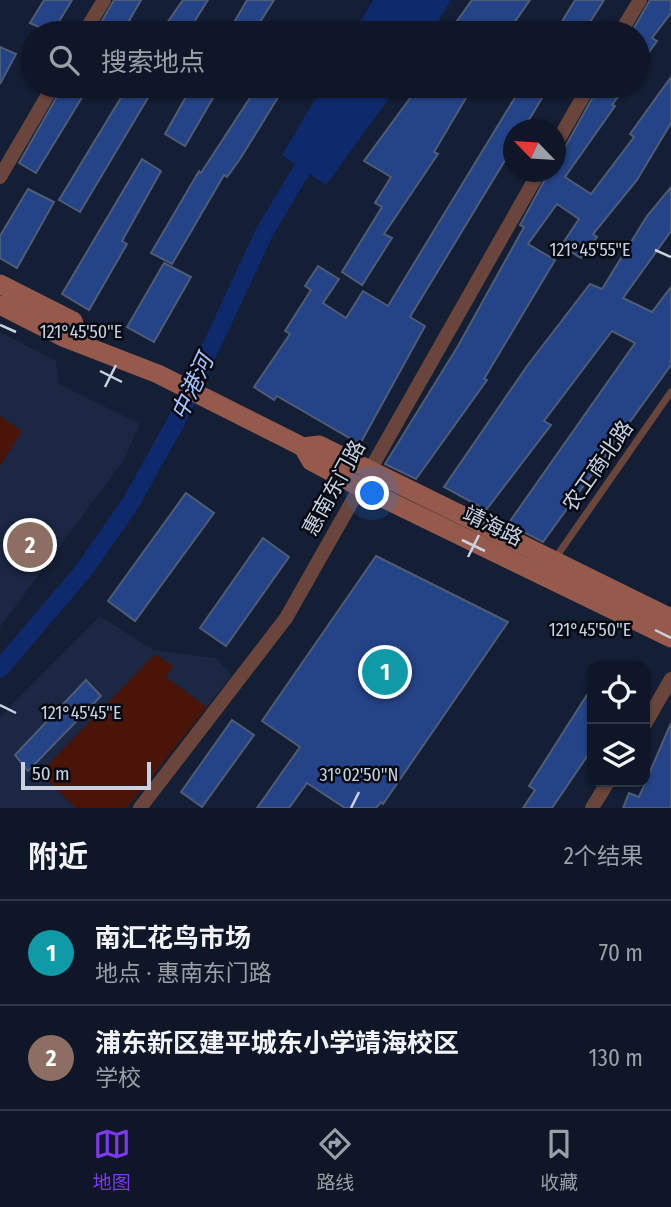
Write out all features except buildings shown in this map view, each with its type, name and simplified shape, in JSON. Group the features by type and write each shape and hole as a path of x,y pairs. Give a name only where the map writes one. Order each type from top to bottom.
{"main road":[{"path":"0,284 73,321 80,343"},
{"name":"靖海路","path":"0,305 80,343 158,374 303,447 319,445 364,478 671,638"},
{"name":"靖海路","path":"364,478 554,560 671,618"}],"street":[{"path":"91,21 104,0"},
{"path":"627,21 640,0"},
{"path":"0,177 47,98"},
{"path":"566,125 582,98"},
{"name":"惠南东门路","path":"140,808 286,618 533,182"},
{"path":"650,715 671,679"},
{"path":"592,808 605,787"}],"lane":[{"name":"农工商北路","path":"554,560 671,392"}],"shaded area":[{"path":"0,332 56,361 59,384 140,424 122,463 0,627"},
{"path":"0,416 22,431 0,466"},
{"path":"100,616 153,650 215,658 232,675 127,808 0,808 0,717"},
{"path":"155,654 173,666 166,677 207,707 127,808 76,808 40,773"}],"water":[{"path":"373,0 451,0 438,21 361,21"},
{"path":"316,98 389,98 326,185 282,155"}],"waterway":[{"name":"中港河","path":"0,669 84,570 130,504 176,422 264,233 313,151"}],"place":[{"name":"浦东新区建平城东小学靖海校区","path":"30,545"},
{"name":"南汇花鸟市场","path":"385,672"}]}
